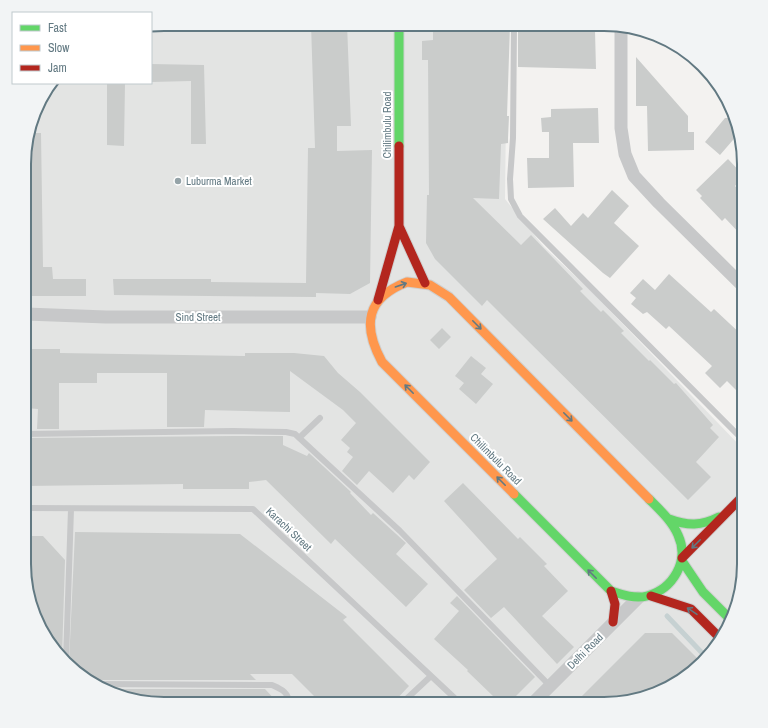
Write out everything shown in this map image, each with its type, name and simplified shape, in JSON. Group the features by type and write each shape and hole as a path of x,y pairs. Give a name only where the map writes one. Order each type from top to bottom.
{"main road":[{"name":"Chilimbulu Road","path":"378,300 391,289 407,282 425,283 438,288 449,297 669,519 680,534 682,543 682,559 675,578 668,586 651,596 638,598 625,596 611,590 382,362 373,346 370,336 370,317 378,300 399,226 399,31"},
{"name":"Chilimbulu Road","path":"399,226 425,283"},
{"path":"726,615 703,592 682,559 737,502"},
{"path":"669,519 685,525 706,525 729,511"},
{"path":"611,590 615,604 613,622"},
{"name":"Chilimbulu Road","path":"651,596 691,609 716,634"}],"street":[{"path":"621,32 621,128 625,154 634,176 659,203 737,280"},
{"name":"Sind Street","path":"31,314 106,316 370,317"},
{"name":"Delhi Road","path":"539,697 638,598"}],"lane":[{"path":"514,31 513,138 510,179 511,199 520,216 737,434"},
{"path":"299,438 320,418"},
{"path":"31,434 286,432 295,434 400,531 550,686"},
{"name":"Karachi Street","path":"31,508 253,509 454,697"},
{"path":"66,654 71,509"},
{"path":"408,697 431,676"},
{"path":"107,684 272,685 284,690 288,697"}],"shaded area":[{"path":"155,31 507,31 505,199 544,247 589,289 737,443 737,573 730,607 723,623 709,645 692,664 670,679 647,690 613,697 155,697 121,690 98,679 83,669 64,652 49,630 41,615 31,573 31,164 32,147 38,121 53,90 58,84 152,84 152,32"}],"building":[{"path":"311,31 347,31 351,126 337,126 337,151 372,150 370,283 350,294 316,293 316,297 114,295 113,279 211,279 211,282 306,283 308,148 315,148"},
{"path":"433,31 510,31 507,116 509,116 508,143 501,144 499,199 473,198 521,245 531,235 583,289 580,291 601,312 603,310 624,331 621,333 649,361 650,360 674,384 676,383 713,425 710,428 719,437 696,462 711,477 688,500 487,300 482,306 435,259 426,243 427,195 429,195 428,60 422,60 422,41 433,40"},
{"path":"595,31 596,69 518,67 518,32"},
{"path":"636,57 688,116 688,132 694,132 694,150 648,151 647,106 636,106"},
{"path":"152,64 204,65 206,144 191,144 191,81 152,82"},
{"path":"107,84 125,84 124,146 107,145"},
{"path":"598,108 599,143 573,143 574,187 528,188 527,158 549,158 549,132 542,132 541,118 551,117 551,109"},
{"path":"725,118 728,118 734,139 720,155 705,142"},
{"path":"35,133 41,133 43,267 52,267 53,279 86,279 86,296 31,296 31,164 32,147"},
{"path":"728,159 737,169 737,184 735,186 737,188 737,231 725,218 722,221 700,198 702,196 696,190"},
{"path":"612,190 629,206 614,223 639,246 610,278 543,219 555,208 571,226 583,213 588,218"},
{"path":"669,274 711,312 714,309 737,330 737,391 727,381 720,388 705,373 712,366 669,326 666,329 647,312 643,314 631,304 636,298 630,293 643,279 655,290"},
{"path":"442,328 451,337 439,349 430,340"},
{"path":"31,349 60,349 60,353 245,356 245,353 294,353 324,356 338,373 360,392 430,462 414,480 409,475 393,493 369,471 357,485 342,471 353,457 347,452 350,448 341,440 356,423 343,410 290,371 290,412 205,410 204,427 167,427 167,373 97,373 97,383 59,383 59,429 37,429 38,409 31,408"},
{"path":"471,356 486,368 481,374 493,384 476,404 459,389 464,383 455,376"},
{"path":"283,436 283,445 307,456 309,453 351,492 350,493 371,515 373,513 406,543 396,554 428,584 406,607 335,539 331,544 266,480 249,482 249,489 183,489 183,484 31,486 31,438"},
{"path":"463,483 518,539 520,537 547,564 544,566 568,591 542,616 574,647 557,664 504,607 491,618 464,590 497,559 444,501"},
{"path":"75,532 240,534 347,617 343,620 409,686 399,697 315,697 292,674 250,674 256,680 100,680 69,657"},
{"path":"31,536 43,536 65,560 62,649 41,615 36,598 31,573"},
{"path":"457,596 535,677 515,697 493,696 467,671 468,670 434,639 459,611 450,603"},
{"path":"645,633 672,633 698,658 670,679 647,690 613,697 581,697"},
{"path":"119,689 265,689 272,697 155,697"}],"waterway":[{"path":"667,616 702,653"}],"traffic: fast":[{"path":"399,31 399,146"},
{"path":"514,494 611,591 634,597 647,596 664,587 677,573 682,555 678,535 665,516 649,499"},
{"path":"669,519 682,523 694,524 706,522 719,517"},
{"path":"682,561 703,592 726,615"}],"traffic: slow":[{"path":"407,282 430,285 449,297 649,499"},
{"path":"407,282 383,296 376,305 372,314 370,325 372,336 382,362 514,494"}],"traffic: jam":[{"path":"378,300 399,226 399,146"},
{"path":"399,226 425,283"},
{"path":"682,558 737,502"},
{"path":"611,591 615,604 613,622"},
{"path":"651,596 691,609 716,634"}],"place":[{"name":"Luburma Market","path":"178,181"}]}
